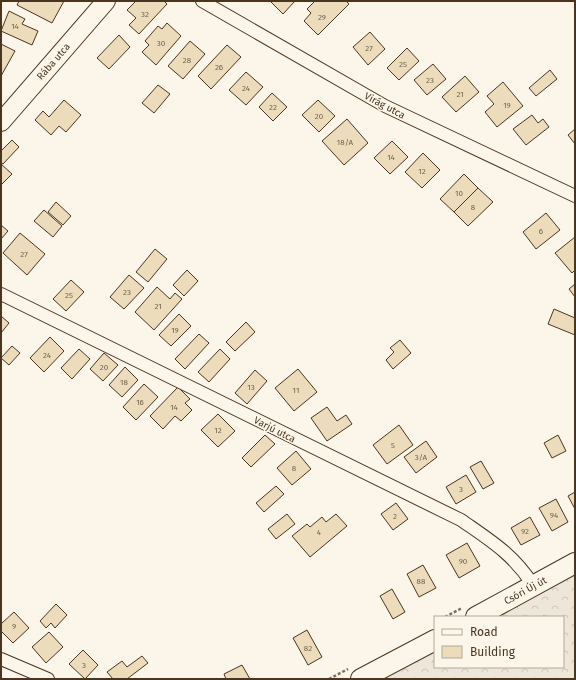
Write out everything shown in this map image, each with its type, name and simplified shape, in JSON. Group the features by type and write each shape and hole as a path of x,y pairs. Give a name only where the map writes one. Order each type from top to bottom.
{"main road":[{"name":"Csóri Új út","path":"478,616 575,563"},
{"path":"361,679 434,641"}],"street":[{"name":"Rába utca","path":"1,122 106,1"},
{"name":"Virág utca","path":"202,1 385,106 575,196"},
{"name":"Varjú utca","path":"1,294 461,520 502,548 526,574 533,585"},
{"path":"1,659 48,679"}],"green space":[{"path":"575,563 575,679 361,679 434,641 434,668 564,668 564,616 478,616"}],"building":[{"path":"19,1 64,1 52,23 17,5"},
{"path":"136,1 164,1 167,4 139,34 129,25 136,18 127,10"},
{"path":"270,1 295,1 283,14"},
{"path":"315,1 346,1 349,4 318,35 304,21 311,13 307,9"},
{"path":"9,11 25,19 22,24 38,31 32,45 1,31"},
{"path":"167,23 181,36 156,65 142,52 149,45 145,41 158,26 162,29"},
{"path":"370,32 385,49 368,65 353,47"},
{"path":"119,35 130,47 109,69 97,58"},
{"path":"190,41 205,54 183,79 168,66"},
{"path":"1,44 15,51 1,76"},
{"path":"227,45 241,57 211,89 198,76"},
{"path":"407,48 419,61 399,80 387,68"},
{"path":"433,64 446,79 427,95 414,80"},
{"path":"550,70 557,79 536,96 529,88"},
{"path":"246,72 263,87 246,105 229,90"},
{"path":"465,76 479,92 456,112 442,97"},
{"path":"503,82 523,106 497,127 485,112 494,104 487,96"},
{"path":"158,85 170,94 154,113 142,103"},
{"path":"272,93 287,107 273,121 259,107"},
{"path":"64,100 81,115 66,132 59,126 51,135 35,120 43,111 49,117"},
{"path":"318,100 335,116 319,132 302,115"},
{"path":"532,115 538,123 543,119 549,127 526,145 513,129"},
{"path":"347,119 368,143 344,165 322,141"},
{"path":"575,129 575,144 568,135"},
{"path":"12,140 19,147 3,164 1,163 1,151"},
{"path":"392,141 408,157 390,174 374,158"},
{"path":"423,153 440,170 422,188 405,172"},
{"path":"1,164 12,174 1,185"},
{"path":"464,174 478,188 454,212 440,199"},
{"path":"478,188 493,202 468,226 454,212"},
{"path":"56,202 71,216 63,225 48,212"},
{"path":"44,210 62,226 53,237 34,221"},
{"path":"546,213 560,230 536,249 523,232"},
{"path":"1,225 8,231 1,239"},
{"path":"20,233 45,254 27,275 3,253"},
{"path":"575,237 575,270 572,273 555,253"},
{"path":"155,249 167,259 148,282 136,272"},
{"path":"187,270 198,281 184,296 173,285"},
{"path":"129,275 144,288 124,309 110,297"},
{"path":"71,280 84,292 66,311 53,299"},
{"path":"575,284 575,297 569,289"},
{"path":"157,287 170,299 175,293 182,299 154,330 135,312"},
{"path":"554,309 575,318 575,335 548,324"},
{"path":"179,314 191,326 171,346 159,335"},
{"path":"1,316 9,323 1,333"},
{"path":"246,322 255,332 235,351 226,342"},
{"path":"199,334 209,343 185,369 175,359"},
{"path":"50,337 64,351 44,372 30,358"},
{"path":"400,340 411,353 393,369 386,360 394,352 390,348"},
{"path":"12,346 20,353 9,365 1,358"},
{"path":"79,349 90,359 72,379 61,368"},
{"path":"220,349 230,359 209,382 198,372"},
{"path":"104,353 118,365 103,381 90,369"},
{"path":"125,367 138,380 122,397 109,385"},
{"path":"298,369 317,392 294,411 275,388"},
{"path":"255,370 267,381 247,404 235,393"},
{"path":"144,384 158,397 136,420 123,407"},
{"path":"178,387 190,399 185,403 192,410 181,421 175,416 163,429 150,416"},
{"path":"327,407 337,421 346,415 352,424 327,441 311,418"},
{"path":"218,414 235,431 218,447 201,430"},
{"path":"399,425 413,445 387,464 373,445"},
{"path":"265,435 275,444 251,467 242,458"},
{"path":"558,435 566,451 552,458 544,443"},
{"path":"426,441 437,457 416,473 404,457"},
{"path":"296,451 311,469 292,485 277,468"},
{"path":"481,461 494,483 483,489 470,467"},
{"path":"466,475 476,492 456,504 446,487"},
{"path":"276,486 284,494 264,512 256,503"},
{"path":"575,492 575,509 568,496"},
{"path":"556,499 568,522 552,531 539,508"},
{"path":"396,503 408,519 393,530 381,514"},
{"path":"287,514 295,524 276,539 268,529"},
{"path":"336,514 347,526 310,557 292,536 307,524 310,527 322,517 326,522"},
{"path":"530,517 540,535 521,545 511,528"},
{"path":"467,543 480,566 459,578 446,555"},
{"path":"423,565 436,588 419,597 407,574"},
{"path":"392,589 405,612 393,619 380,596"},
{"path":"56,604 67,615 55,628 51,623 46,628 40,621"},
{"path":"14,612 29,628 13,643 1,631 1,624"},
{"path":"307,630 322,657 308,665 293,638"},
{"path":"49,632 63,647 46,663 32,647"},
{"path":"83,650 98,665 85,679 69,664"},
{"path":"142,656 148,663 127,679 113,679 107,672 122,661 127,667"},
{"path":"242,665 250,679 226,679 224,674"}]}
